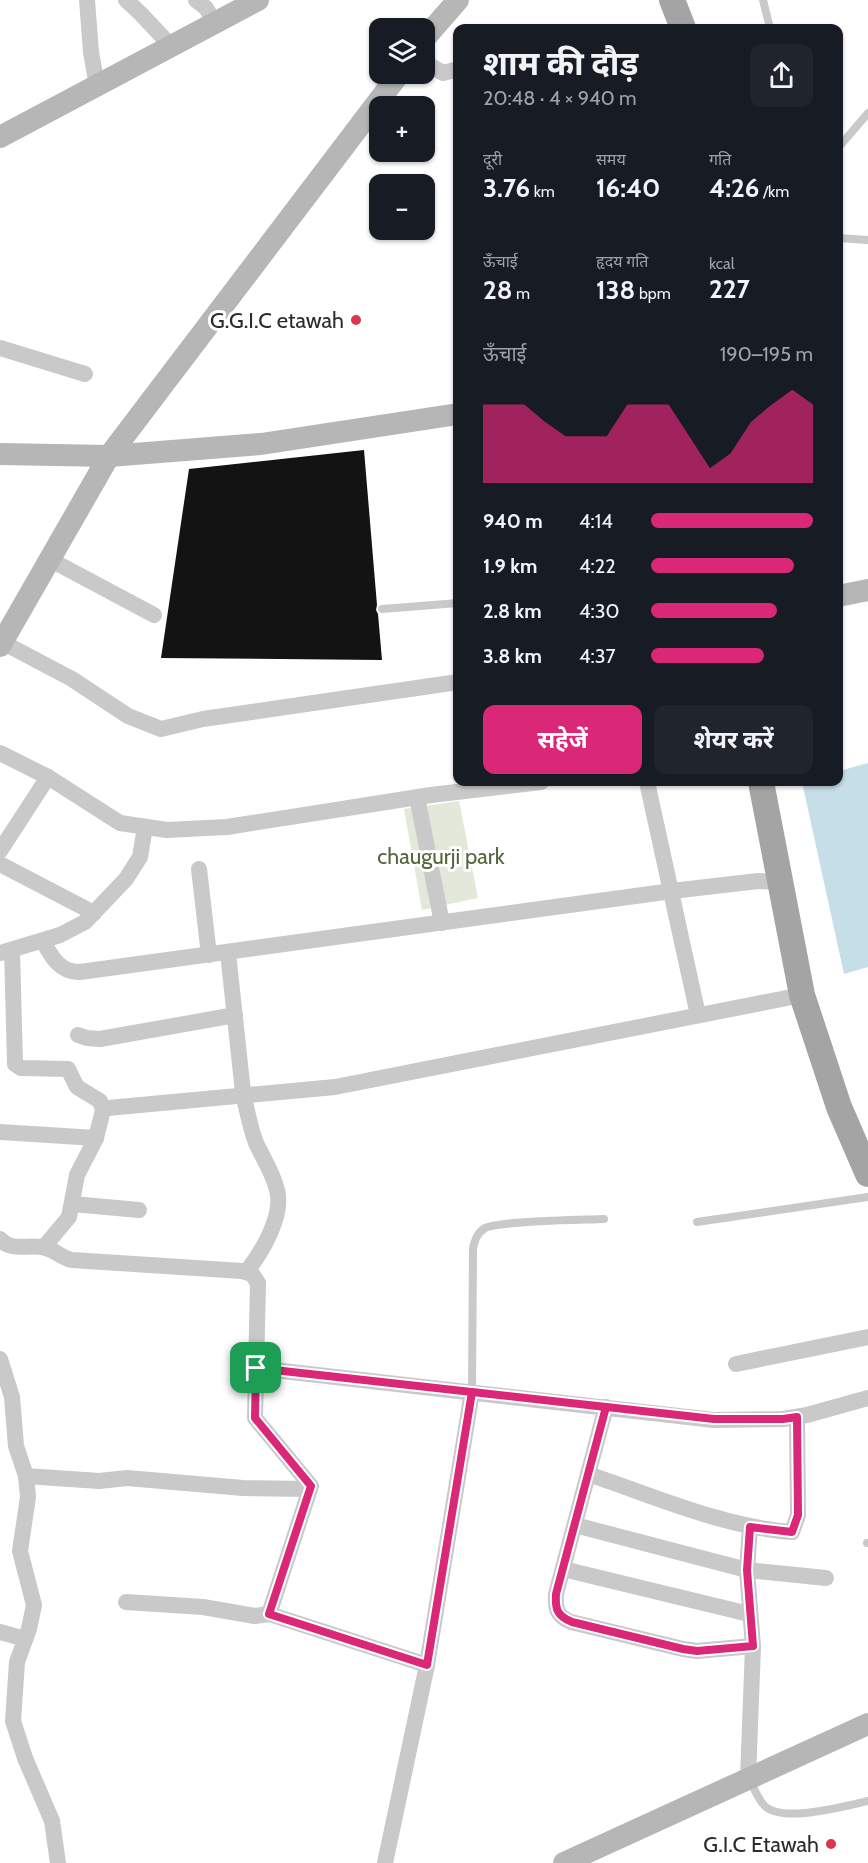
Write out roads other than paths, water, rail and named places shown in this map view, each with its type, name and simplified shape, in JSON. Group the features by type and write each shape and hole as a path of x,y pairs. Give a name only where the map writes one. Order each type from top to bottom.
{"main road":[{"path":"761,786 802,995 839,1107 868,1174"}],"street":[{"path":"87,0 91,52 97,86"},
{"path":"126,0 171,46"},
{"path":"196,0 206,8 215,23"},
{"path":"0,137 258,0"},
{"path":"435,26 458,0"},
{"path":"435,68 443,73 453,70"},
{"path":"391,84 108,456 1,644 72,679 128,716 161,729 202,719 453,683"},
{"path":"0,348 85,374"},
{"path":"0,453 108,456 261,444 453,415"},
{"path":"50,560 154,615"},
{"path":"843,595 868,590"},
{"path":"0,753 48,777 120,823 166,830 227,827 417,797 508,786"},
{"path":"0,851 48,777"},
{"path":"647,786 698,1015"},
{"path":"417,797 442,923"},
{"path":"44,1247 67,1221 73,1204 77,1176 96,1138 103,1110 100,1101 77,1087 68,1069 21,1068 15,1064 6,952 43,941 85,922 126,879 140,857 145,827"},
{"path":"0,864 94,913"},
{"path":"200,869 209,955"},
{"path":"43,941 54,960 65,970 73,973 672,891 758,881 780,882"},
{"path":"228,953 245,1102 255,1141 278,1191 278,1203 268,1238 248,1271"},
{"path":"103,1110 335,1087 802,995"},
{"path":"78,1035 87,1038 112,1037 235,1015"},
{"path":"0,1132 96,1138"},
{"path":"73,1204 139,1210"},
{"path":"2,1244 13,1247 44,1247 72,1260 248,1271 252,1274 258,1283 255,1418 311,1486 269,1614"},
{"path":"736,1364 868,1337"},
{"path":"0,1359 12,1397 16,1446 26,1476 28,1497 20,1551 34,1605 33,1615 17,1662 13,1721 25,1758 52,1821 58,1863"},
{"path":"256,1368 714,1419 783,1419 868,1398"},
{"path":"385,1863 427,1665 472,1392"},
{"path":"606,1407 556,1594 555,1608 561,1618 683,1649 697,1651 753,1646"},
{"path":"588,1474 750,1527 792,1532 798,1515 797,1417"},
{"path":"26,1476 99,1481 127,1478 243,1488 310,1489"},
{"path":"575,1525 747,1570 826,1578"},
{"path":"748,1778 753,1646 747,1570 750,1527"},
{"path":"563,1569 749,1614"},
{"path":"126,1602 203,1607 255,1616 269,1614 427,1665"},
{"path":"0,1632 25,1639"},
{"path":"564,1863 868,1724"}],"lane":[{"path":"763,0 769,24"},
{"path":"843,142 868,113"},
{"path":"843,238 868,240"},
{"path":"382,609 453,603"},
{"path":"697,1222 868,1197"},
{"path":"472,1392 473,1248 476,1236 486,1227 604,1219"},
{"path":"748,1778 764,1805 778,1812 814,1813 868,1801"}],"water":[{"path":"868,763 868,967 844,974 803,786 843,786 843,770"}],"place":[{"name":"G.G.I.C etawah","path":"356,320"},
{"name":"G.I.C Etawah","path":"831,1844"}],"park label":[{"name":"chaugurji park","path":"441,856"}]}
